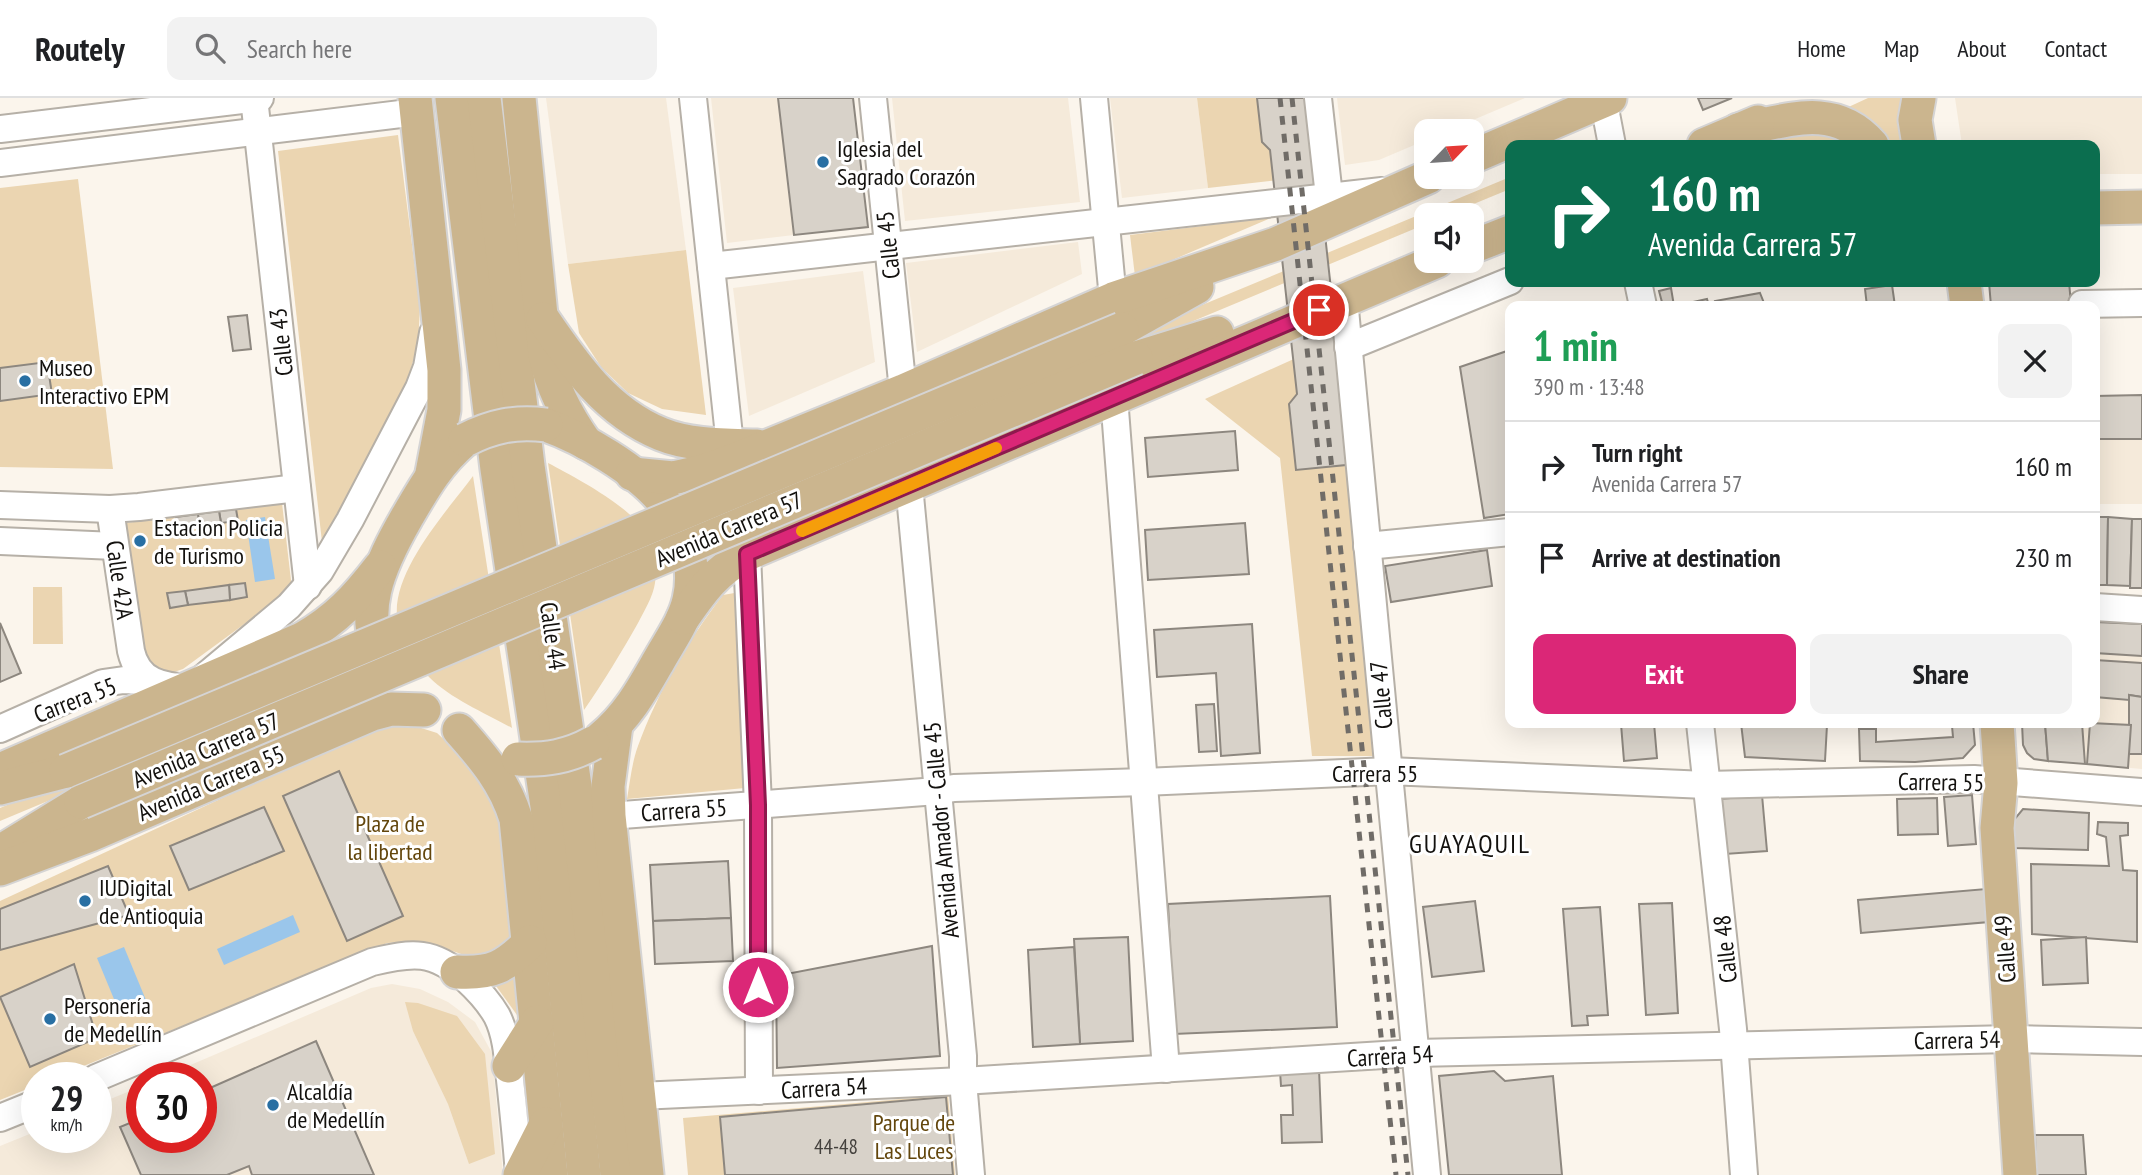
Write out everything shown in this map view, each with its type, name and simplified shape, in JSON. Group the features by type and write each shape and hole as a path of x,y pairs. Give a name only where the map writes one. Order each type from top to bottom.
{"main road":[{"name":"Calle 44","path":"452,98 497,469 547,806 584,1175"},
{"name":"Calle 44","path":"484,98 528,466 576,793 617,1175"},
{"path":"519,98 545,355 555,390 572,424 586,443"},
{"path":"1715,140 1816,98"},
{"path":"1918,140 1915,120 1919,98"},
{"path":"1511,140 1606,99"},
{"path":"416,105 445,391 432,472"},
{"path":"1738,130 1814,117 1829,118 1855,129 1866,140"},
{"path":"1484,152 1505,143"},
{"name":"Avenida Carrera 57","path":"0,788 66,771 1276,244 1330,208 1414,183"},
{"path":"2100,208 2142,208"},
{"path":"1484,242 1505,234"},
{"name":"Avenida Carrera 57","path":"683,618 712,578 747,554 1414,270"},
{"name":"Avenida Carrera 57","path":"0,852 81,803 1136,358 1386,281"},
{"name":"Avenida Carrera 57","path":"632,474 673,478 704,471 903,391 1118,314"},
{"path":"541,315 577,367 615,408 662,435 691,441 767,447"},
{"path":"0,770 302,639 325,626 343,612 380,567 432,472 465,440 486,429 509,424 546,425 586,443 632,474 664,501 685,541 691,584 683,618 636,701 604,734 578,751 544,760 518,759 500,752 424,710 395,684 382,662 373,634 373,594 380,567"},
{"name":"Avenida Carrera 55","path":"0,869 90,835 359,718 391,709 424,710"},
{"name":"Calle 49","path":"1997,728 2001,783 1997,828 2020,1175"},
{"path":"459,730 495,773 511,802 520,839 551,1175"},
{"path":"604,734 609,816 647,1175"},
{"path":"457,972 487,972 502,966 530,942"},
{"path":"509,1066 537,1022"},
{"path":"520,1175 546,1124"}],"street":[{"name":"Calle 43","path":"254,98 308,586"},
{"path":"0,129 260,98"},
{"path":"693,98 730,445"},
{"name":"Calle 45","path":"873,98 903,391"},
{"path":"1094,98 1118,314"},
{"path":"711,266 1106,222 1330,208 1318,98"},
{"path":"1606,99 1611,140"},
{"path":"0,163 258,131 416,105"},
{"path":"1348,347 1505,283"},
{"path":"151,681 173,688 191,688 289,606 308,586 337,543 419,388 432,346 436,293"},
{"name":"Calle 47","path":"1344,299 1427,1175"},
{"path":"2100,303 2142,303"},
{"path":"1114,397 1166,1069"},
{"name":"Avenida Amador - Calle 45","path":"909,485 963,1056 971,1175"},
{"path":"0,505 110,509 298,488"},
{"name":"Calle 42A","path":"110,509 131,651 137,668 151,681"},
{"path":"1367,546 1505,532"},
{"path":"0,541 115,546"},
{"path":"747,554 758,805 758,1091"},
{"path":"2100,607 2142,610"},
{"name":"Calle 42A","path":"103,683 117,675 131,651"},
{"name":"Carrera 55","path":"0,729 103,683 124,680 151,681"},
{"name":"Calle 48","path":"1700,728 1734,1046 1744,1175"},
{"name":"Carrera 55","path":"609,816 954,788 1389,771 1706,785 1974,779 2142,793"},
{"path":"112,1071 372,961 410,954 435,958 477,989 498,1018 509,1066 520,1175"},
{"name":"Carrera 54","path":"639,1096 963,1081 1416,1053 2011,1039 2142,1042"},
{"path":"0,1118 21,1109"}],"shaded area":[{"path":"546,98 666,98 686,250 568,264"},
{"path":"711,98 778,98 794,235 727,243"},
{"path":"892,98 1068,98 1080,202 905,221"},
{"path":"1110,98 1197,98 1208,188 1122,198"},
{"path":"1337,98 1525,98 1475,119 1414,119 1414,145 1379,160 1345,165"},
{"path":"1955,98 2142,98 2142,174 2100,174 2100,140 1961,140"},
{"path":"1078,242 1082,274 917,352 906,263"},
{"path":"863,271 875,362 749,416 733,288"},
{"path":"2100,439 2142,439 2142,504 2100,504"},
{"path":"2100,622 2142,624 2142,769 2040,760 2029,757 2025,749 2023,728 2100,728"},
{"path":"392,984 420,989 448,1002 475,1022 492,1053 503,1175 0,1175 0,1146 21,1137 21,1153 112,1153 112,1098 126,1093 126,1153 217,1153 217,1062 198,1062 371,988"}],"green space":[{"path":"1197,98 1313,98 1322,175 1208,188"},
{"path":"1868,98 1906,98 1910,140 1881,140 1842,110"},
{"path":"1816,127 1842,140 1765,140"},
{"path":"398,135 420,307 418,344 407,382 377,455 322,542 278,151"},
{"path":"78,179 113,469 0,467 0,188"},
{"path":"1505,179 1505,191 1476,203 1447,203"},
{"path":"1273,217 1135,276 1130,235"},
{"path":"1414,217 1414,229 1131,347 716,507"},
{"path":"686,250 706,415 662,409 628,393 601,367 579,333 568,264"},
{"path":"1338,339 1379,756 1312,756 1280,458 1205,399"},
{"path":"548,463 627,512 644,531 654,564 655,583 648,604 584,710"},
{"path":"473,476 512,728 458,699 429,677 408,649 398,624 398,598 412,561"},
{"path":"282,503 292,589 183,669 165,674 153,669 145,658 126,523"},
{"path":"33,587 62,587 63,644 33,644"},
{"path":"740,592 745,788 627,799 638,746 675,667 723,595"},
{"path":"341,667 345,677 0,821 0,808"},
{"name":"Plaza de la libertad","path":"396,725 418,727 437,733 465,759 503,812 516,933 507,946 477,960 433,946 387,943 93,1062 21,1062 21,1091 0,1100 0,901 367,731"},
{"path":"517,964 522,1022 491,979"},
{"path":"405,1002 418,1003 457,1016 485,1054 495,1154 469,1164 448,1104 413,1031"},
{"name":"Parque de Las Luces","path":"948,1095 955,1175 688,1175 683,1118"}],"water":[{"path":"265,517 275,579 255,582 246,520"},
{"path":"293,915 300,932 224,965 217,949"},
{"path":"124,947 148,1005 121,1016 97,958"}],"building":[{"name":"Iglesia del Sagrado Corazón","path":"778,98 853,98 868,227 794,235"},
{"path":"1257,98 1315,98 1315,143 1342,390 1356,464 1296,470 1289,404 1297,394 1270,150 1262,142"},
{"path":"1698,98 1732,98 1703,110"},
{"path":"1892,287 1894,301 1866,301 1865,289"},
{"path":"1989,287 2069,287 2071,301 1991,301"},
{"path":"1671,288 1673,301 1662,301 1659,291"},
{"path":"1760,293 1763,301 1715,301"},
{"path":"247,315 251,349 233,351 228,317"},
{"path":"1505,352 1505,515 1484,518 1460,367"},
{"name":"Museo Interactivo EPM","path":"47,362 52,394 0,401 0,368"},
{"path":"2142,395 2142,439 2100,439 2100,396"},
{"path":"1235,431 1238,470 1148,477 1145,438"},
{"path":"236,509 238,521 221,523 219,511"},
{"path":"219,511 221,523 199,526 198,514"},
{"path":"198,514 199,526 177,529 176,517"},
{"path":"2100,517 2108,517 2107,585 2100,585"},
{"path":"2108,517 2132,519 2130,586 2107,585"},
{"path":"2132,519 2142,519 2142,588 2130,588"},
{"path":"1245,523 1249,574 1148,580 1145,530"},
{"path":"1487,550 1492,586 1391,602 1385,566"},
{"path":"245,583 247,597 230,600 229,585"},
{"path":"229,585 230,600 188,605 185,591"},
{"path":"185,591 188,605 170,608 167,593"},
{"path":"2100,622 2142,624 2142,656 2100,653"},
{"path":"0,623 21,673 0,682"},
{"path":"1252,624 1260,753 1221,756 1216,673 1157,677 1154,630"},
{"path":"2100,660 2142,663 2142,697 2129,695 2129,700 2100,697"},
{"path":"2129,695 2142,697 2142,754 2129,754"},
{"path":"1214,704 1217,751 1199,752 1196,705"},
{"path":"2100,723 2131,725 2128,768 2087,764 2090,728 2100,728"},
{"path":"1621,728 1654,728 1657,758 1624,761"},
{"path":"1742,728 1827,728 1825,761 1745,757"},
{"path":"1952,728 1973,728 1975,745 1963,758 1915,762 1860,761 1859,729 1876,729 1876,742 1953,737"},
{"path":"2022,728 2045,728 2048,761 2034,759 2023,745"},
{"path":"2045,728 2082,728 2085,764 2048,761"},
{"path":"339,771 403,916 347,941 283,796"},
{"path":"1762,795 1767,851 1725,854 1720,799"},
{"path":"1972,795 1976,844 1948,846 1944,797"},
{"path":"1937,798 1938,834 1898,835 1897,799"},
{"path":"264,807 284,851 189,890 170,846"},
{"path":"2023,809 2089,813 2088,850 2013,848 2013,821"},
{"path":"2098,822 2128,823 2128,835 2120,836 2123,870 2137,871 2137,942 2032,934 2031,864 2109,866 2106,837 2097,834"},
{"path":"728,861 731,918 653,921 650,865"},
{"path":"108,866 129,915 0,950 0,909"},
{"path":"1986,889 1989,922 1861,933 1858,900"},
{"path":"1330,896 1337,1027 1174,1034 1168,904"},
{"path":"1475,901 1484,971 1432,977 1423,907"},
{"path":"1672,903 1678,1013 1646,1015 1639,904"},
{"path":"1600,907 1608,1015 1587,1016 1588,1025 1572,1026 1563,909"},
{"path":"731,918 733,961 655,964 653,921"},
{"path":"1128,937 1133,1041 1080,1044 1074,939"},
{"path":"2086,937 2088,983 2043,985 2041,940"},
{"path":"932,946 940,1056 777,1068 776,976"},
{"path":"1074,947 1080,1044 1033,1047 1028,950"},
{"name":"Personería de Medellín","path":"74,964 97,1038 42,1062 28,1062 0,997"},
{"name":"Alcaldía de Medellín","path":"316,1041 374,1175 252,1175 249,1166 227,1175 141,1175 131,1153 217,1153 217,1085"},
{"path":"1319,1069 1322,1142 1282,1143 1281,1115 1293,1115 1292,1085 1281,1086 1280,1071"},
{"path":"1494,1071 1505,1081 1553,1076 1562,1175 1449,1175 1439,1076"},
{"name":"Parque de Las Luces","path":"946,1097 953,1175 725,1175 720,1117"},
{"name":"Alcaldía de Medellín","path":"126,1125 126,1141 120,1127"},
{"path":"2035,1135 2083,1135 2086,1175 2036,1175"}],"railway":[{"path":"1280,98 1396,1175"},
{"path":"1292,98 1408,1175"}],"slow traffic":[{"path":"802,531 996,448"}],"place":[{"name":"Iglesia del Sagrado Corazón","path":"823,162"},
{"name":"Museo Interactivo EPM","path":"25,381"},
{"name":"Estacion Policia de Turismo","path":"140,541"},
{"name":"IUDigital de Antioquia","path":"85,901"},
{"name":"Personería de Medellín","path":"50,1019"},
{"name":"Alcaldía de Medellín","path":"273,1105"}],"district":[{"name":"GUAYAQUIL","path":"1470,843"}],"route":[{"path":"758,987 758,805 747,554 1319,310"}]}
